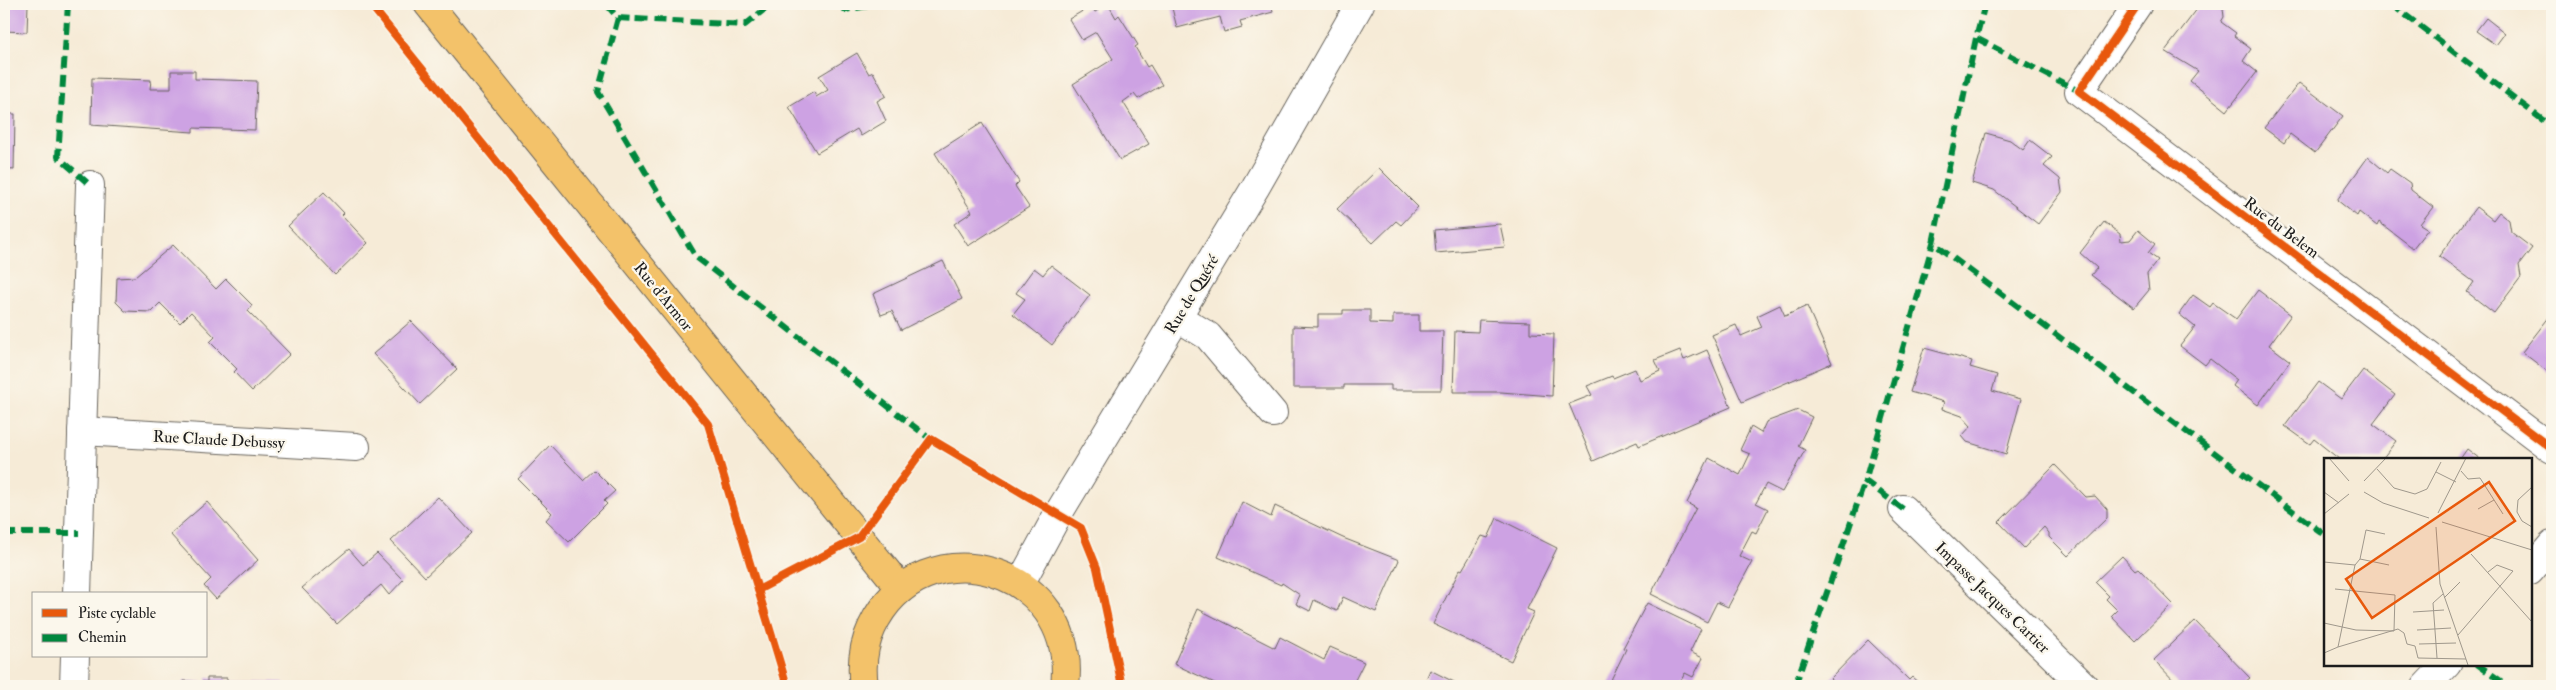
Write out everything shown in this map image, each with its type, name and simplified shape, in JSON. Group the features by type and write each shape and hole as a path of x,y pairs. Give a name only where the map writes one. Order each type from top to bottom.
{"main road":[{"name":"Rue d'Armor","path":"428,4 901,589"},
{"path":"864,686 862,672 866,641 879,612 901,589 928,574 960,567 991,571 1020,584 1045,606 1061,634 1068,666 1066,686"}],"street":[{"name":"Rue de Quéré","path":"1020,584 1058,514 1255,188 1360,4"},
{"name":"Rue du Belem","path":"2138,4 2080,91 2552,449"},
{"path":"77,592 90,185"},
{"path":"1177,317 1208,336 1273,413"},
{"name":"Rue Claude Debussy","path":"82,431 356,447"},
{"name":"Impasse Jacques Cartier","path":"1903,509 2084,686"},
{"path":"2531,570 2552,545"},
{"path":"74,686 75,658"},
{"path":"2426,686 2446,665"}],"building":[{"path":"4,4 28,4 27,32 4,31"},
{"path":"1108,4 1116,18 1119,15 1138,45 1135,47 1147,67 1150,65 1162,85 1138,99 1134,94 1123,102 1149,144 1120,160 1073,84 1113,59 1096,32 1082,40 1069,19 1091,6 1095,12"},
{"path":"1171,4 1271,4 1273,12 1240,21 1242,27 1224,32 1220,17 1177,28"},
{"path":"2201,4 2217,4 2223,8 2224,17 2221,22 2236,33 2234,36 2251,49 2243,61 2257,72 2227,111 2190,81 2198,71 2165,51"},
{"path":"2486,18 2505,33 2496,45 2476,31"},
{"path":"857,53 869,74 873,72 886,96 877,101 886,121 861,136 857,129 817,153 789,107 814,92 816,97 828,90 819,76"},
{"path":"171,71 195,71 195,79 257,81 255,130 193,128 193,132 91,125 92,78 151,80 150,89 171,89"},
{"path":"2299,83 2343,116 2315,153 2290,134 2284,143 2264,128"},
{"path":"4,114 15,114 14,170 6,169 6,188 4,188"},
{"path":"982,123 1019,182 1015,186 1029,207 968,246 954,224 972,212 935,153"},
{"path":"1986,133 2010,140 2023,150 2030,140 2052,157 2044,166 2060,179 2062,192 2038,224 1994,190 1972,183"},
{"path":"2368,157 2387,173 2390,169 2410,183 2411,190 2433,207 2420,224 2428,229 2413,248 2379,222 2377,226 2359,212 2357,216 2337,200"},
{"path":"1379,168 1418,207 1401,225 1396,221 1373,243 1337,209"},
{"path":"324,192 368,243 335,275 288,226"},
{"path":"2476,207 2493,220 2499,212 2509,220 2511,232 2532,248 2519,265 2521,277 2494,313 2467,292 2474,282 2439,256"},
{"path":"2104,222 2120,234 2121,241 2130,240 2138,230 2155,244 2148,253 2158,260 2147,274 2149,290 2134,308 2091,275 2097,268 2080,253"},
{"path":"1500,224 1505,247 1436,253 1434,230"},
{"path":"173,245 216,289 226,279 252,305 248,311 290,354 252,391 234,372 237,369 210,342 215,337 191,312 180,323 160,303 151,312 125,311 116,302 117,278 135,277"},
{"path":"943,261 962,299 901,330 892,311 881,315 873,294"},
{"path":"1051,265 1090,295 1052,345 1013,314 1025,299 1016,293 1034,268 1043,275"},
{"path":"2258,290 2291,315 2269,345 2290,361 2258,405 2233,386 2237,380 2210,359 2205,365 2180,346 2195,327 2179,314 2193,295 2210,307 2213,303 2236,319"},
{"path":"1780,305 1785,316 1807,306 1832,363 1742,402 1712,335 1736,325 1741,336 1762,327 1757,316"},
{"path":"1343,310 1370,310 1370,323 1393,324 1393,315 1419,315 1419,331 1443,331 1441,390 1391,390 1391,385 1344,385 1344,388 1293,388 1293,326 1318,327 1318,314 1343,314"},
{"path":"2550,316 2552,318 2552,375 2522,352"},
{"path":"1479,320 1530,322 1530,333 1554,334 1552,396 1501,392 1453,392 1455,331 1478,332"},
{"path":"411,321 457,369 420,404 373,354"},
{"path":"1924,348 1972,361 1970,367 1997,375 1992,391 2021,399 2006,454 1967,442 1962,436 1971,426 1962,416 1942,409 1944,402 1910,392"},
{"path":"1680,350 1684,360 1707,350 1731,407 1639,446 1637,442 1593,461 1569,404 1592,395 1587,386 1612,376 1613,378 1635,369 1640,380 1660,371 1655,360"},
{"path":"2363,370 2395,395 2373,424 2396,441 2383,458 2338,458 2314,439 2310,444 2285,426 2318,382 2341,399"},
{"path":"1798,410 1812,417 1798,446 1805,450 1782,492 1766,484 1756,503 1768,509 1756,533 1752,531 1739,556 1752,562 1728,607 1717,602 1707,622 1651,594 1696,508 1687,503 1709,458 1740,475 1750,454 1740,450 1751,427 1761,433 1766,422"},
{"path":"550,445 583,480 594,470 615,491 604,501 607,504 569,542 546,520 552,513 518,479"},
{"path":"2467,449 2479,458 2461,458"},
{"path":"2055,465 2086,497 2095,496 2107,509 2107,518 2068,556 2049,537 2049,533 2044,527 2024,548 1999,522"},
{"path":"438,497 472,533 425,577 391,541"},
{"path":"207,502 258,560 216,599 204,586 211,579 170,534"},
{"path":"1242,502 1271,517 1275,506 1343,538 1399,560 1376,612 1343,597 1337,611 1314,600 1310,611 1296,604 1300,595 1282,583 1281,585 1218,557"},
{"path":"1497,518 1557,548 1527,609 1534,612 1511,661 1433,624 1460,569 1462,570 1482,536 1488,538"},
{"path":"349,549 363,565 377,553 403,580 389,595 381,585 337,624 302,588"},
{"path":"2122,556 2135,570 2138,568 2173,604 2135,641 2111,616 2117,610 2106,599 2109,596 2095,582"},
{"path":"1647,603 1701,629 1690,652 1703,658 1693,677 1685,673 1678,686 1608,686 1626,649 1623,648"},
{"path":"1198,609 1275,648 1280,637 1324,660 1330,647 1364,662 1352,686 1221,686 1174,664"},
{"path":"2195,621 2250,678 2245,682 2245,686 2179,686 2154,660"},
{"path":"1868,640 1909,680 1912,677 1922,686 1837,686 1830,679"},
{"path":"1430,670 1462,686 1423,686"},
{"path":"207,678 227,678 227,681 283,682 283,686 183,686 183,681 207,682"}],"marked path":[{"path":"68,4 58,157 90,185"},
{"path":"606,4 618,18 745,25 771,4"},
{"path":"842,4 845,10 879,4"},
{"path":"1985,4 1976,38 2079,91"},
{"path":"2391,4 2552,127"},
{"path":"618,18 598,92 696,257 934,442"},
{"path":"1976,38 1933,243 2324,534"},
{"path":"1903,509 1865,481 1933,243"},
{"path":"1795,686 1865,481"},
{"path":"4,533 79,533"},
{"path":"2478,665 2508,686"}],"cycle path":[{"path":"370,4 708,424 787,686"},
{"path":"2138,4 2079,91 2552,449"},
{"path":"758,590 859,537 931,439 1081,528 1097,568 1122,686"}]}
